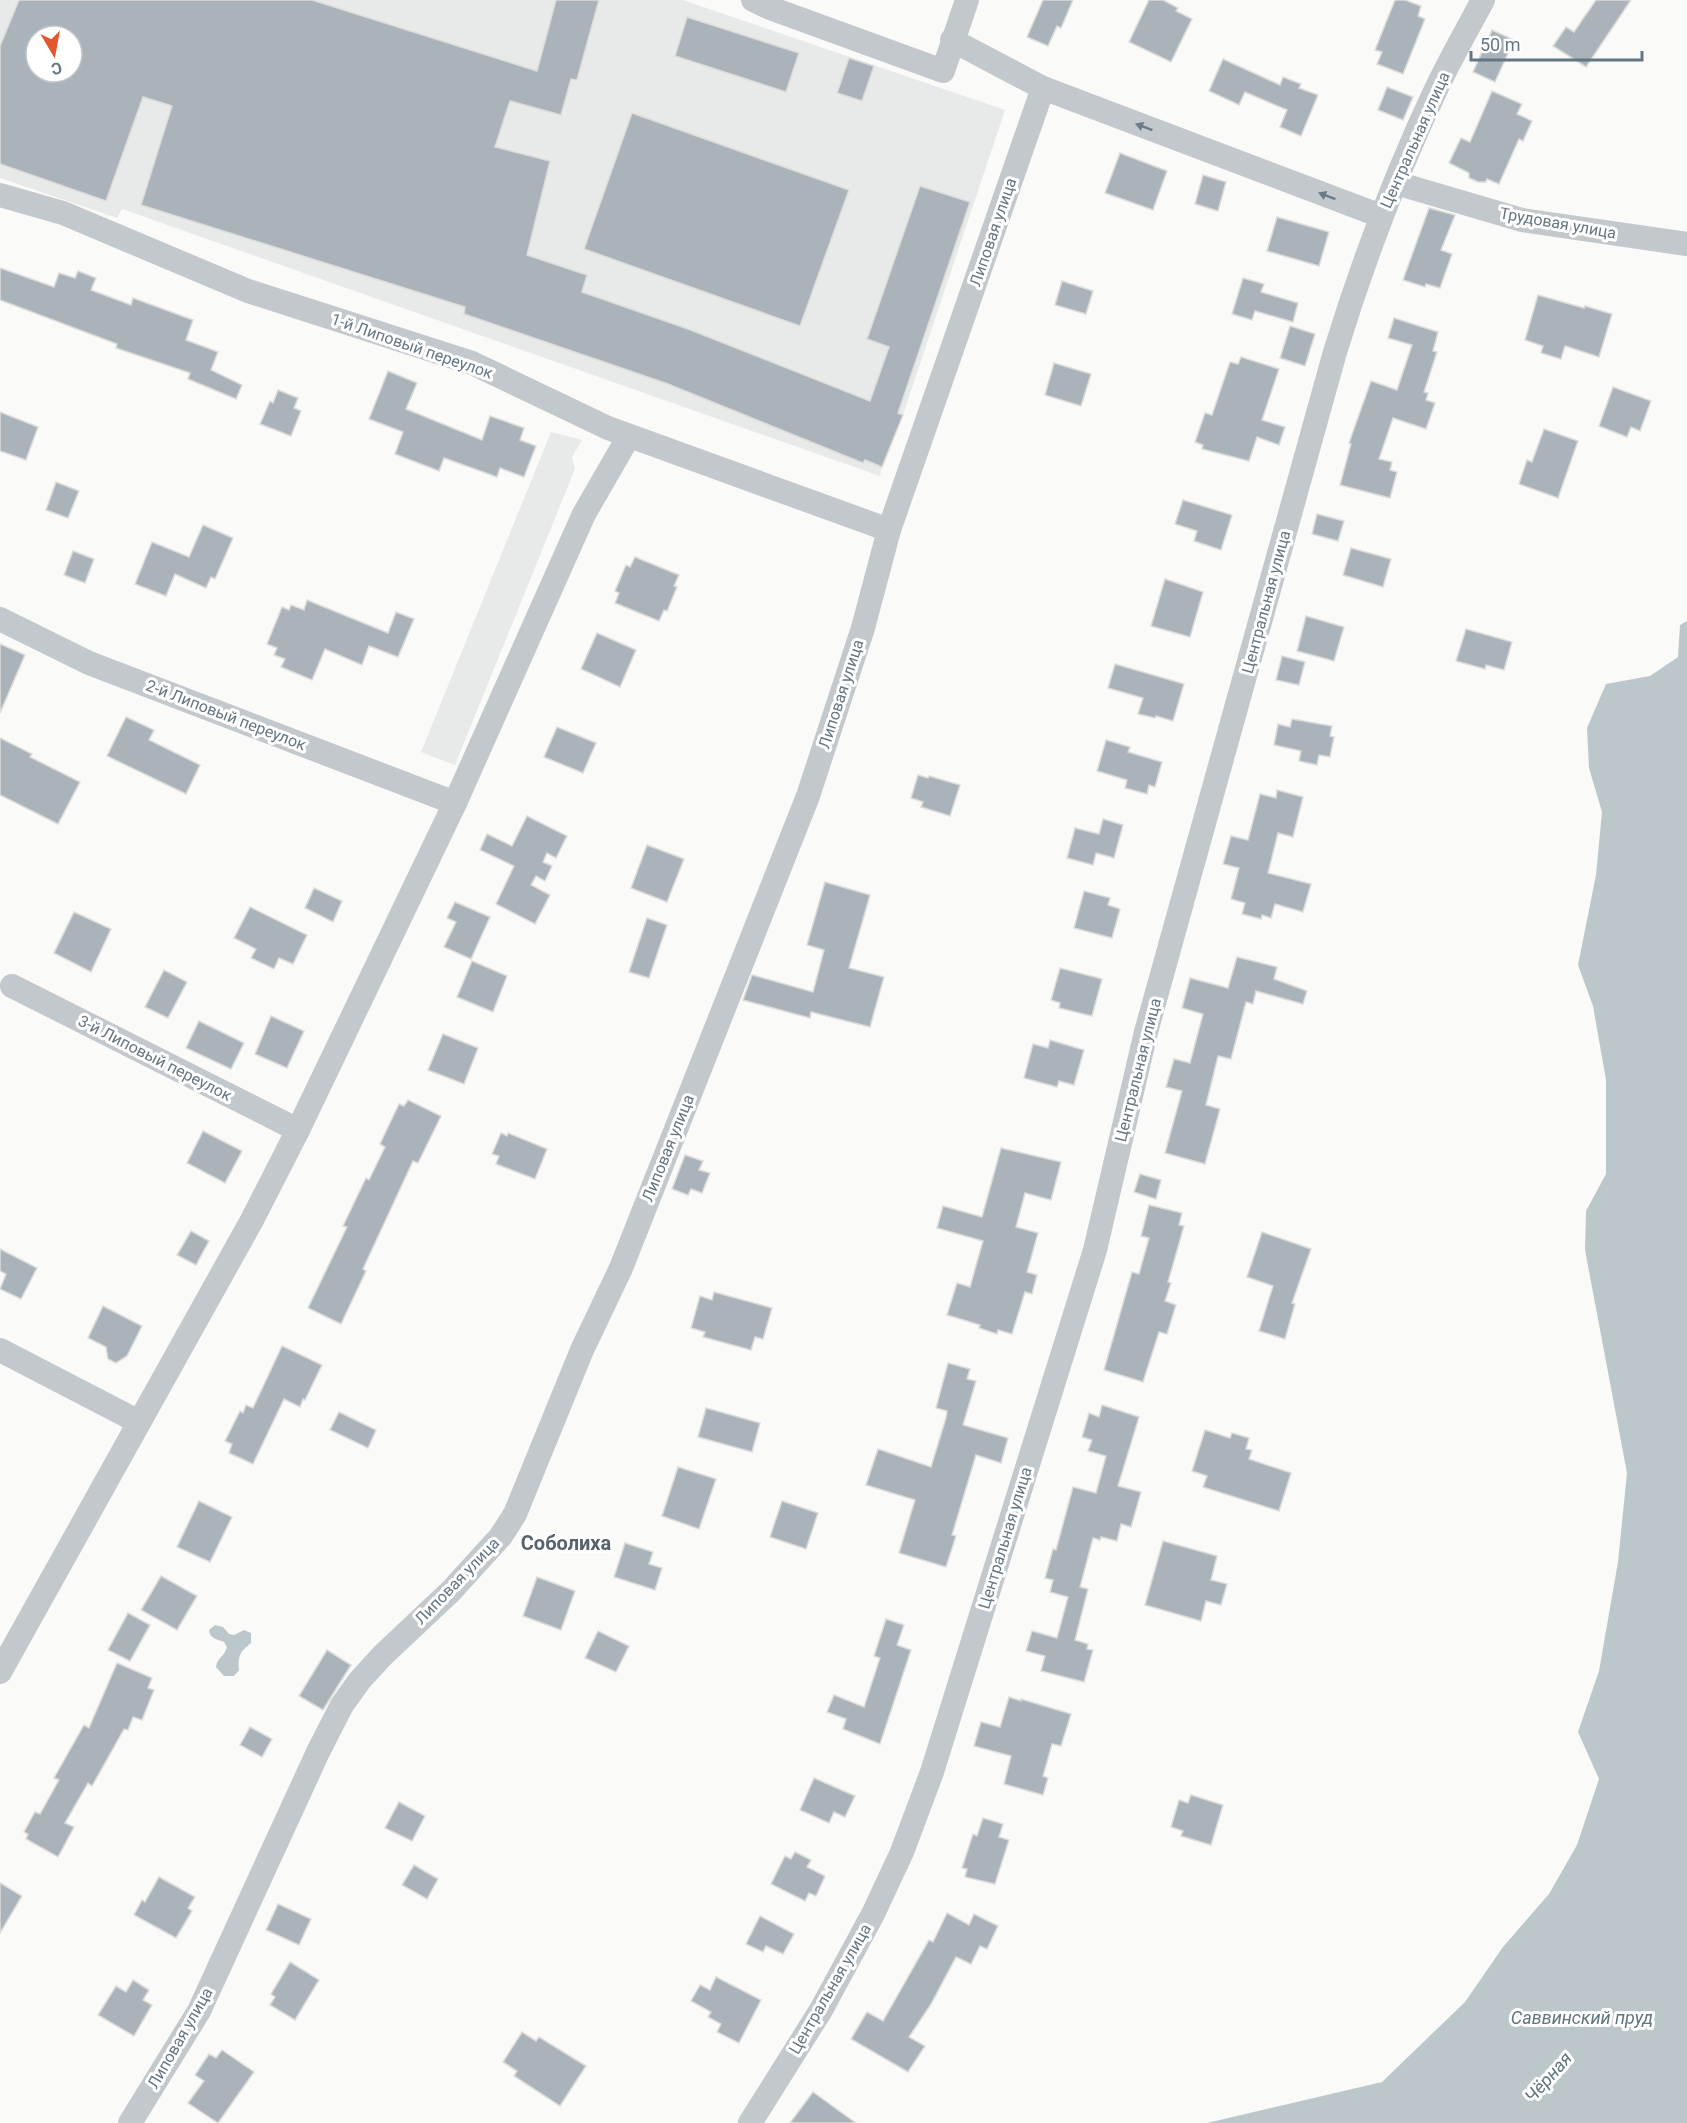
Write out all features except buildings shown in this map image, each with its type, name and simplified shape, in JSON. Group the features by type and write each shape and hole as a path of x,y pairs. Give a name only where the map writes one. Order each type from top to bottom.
{"street":[{"path":"753,0 943,70 967,0"},
{"name":"Центральная улица","path":"750,2123 821,2010 873,1914 902,1852 932,1772 1095,1250 1146,1032 1178,912 1355,287 1382,216 1438,85 1483,0"},
{"path":"952,40 1043,88 1382,216"},
{"name":"Липовая улица","path":"130,2123 199,2011 318,1752 342,1705 375,1664 452,1591 501,1536 515,1514 582,1350 621,1268 808,796 863,628 889,530 1043,88"},
{"name":"Трудовая улица","path":"1396,183 1522,220 1687,244"},
{"name":"1-й Липовый переулок","path":"0,195 63,213 248,291 471,363 608,428 889,530"},
{"path":"0,1672 252,1220 298,1130 455,802 584,514 629,436"},
{"name":"2-й Липовый переулок","path":"0,618 89,663 455,802"},
{"name":"3-й Липовый переулок","path":"12,986 298,1130"},
{"path":"0,1350 140,1422"}],"shaded area":[{"path":"0,0 683,0 1005,110 903,415 880,476 122,209 117,218 0,178"},
{"path":"551,432 582,440 572,457 575,469 455,765 421,752"}],"water":[{"name":"Саввинский пруд","path":"1687,621 1687,2123 1207,2123 1382,2082 1465,2002 1503,1947 1549,1894 1577,1845 1599,1779 1578,1732 1599,1671 1618,1562 1627,1473 1585,1250 1586,1211 1606,1174 1606,1080 1593,1006 1578,965 1596,875 1602,812 1589,768 1587,728 1606,684 1650,676 1678,657 1680,625"},
{"path":"215,1625 223,1627 229,1634 234,1635 244,1630 251,1633 251,1643 240,1654 239,1670 234,1676 224,1676 216,1667 227,1647 224,1642 211,1635 209,1630"}],"district":[{"name":"Соболиха","path":"566,1543"}],"water label":[{"name":"Чёрная","path":"1548,2077"}]}
